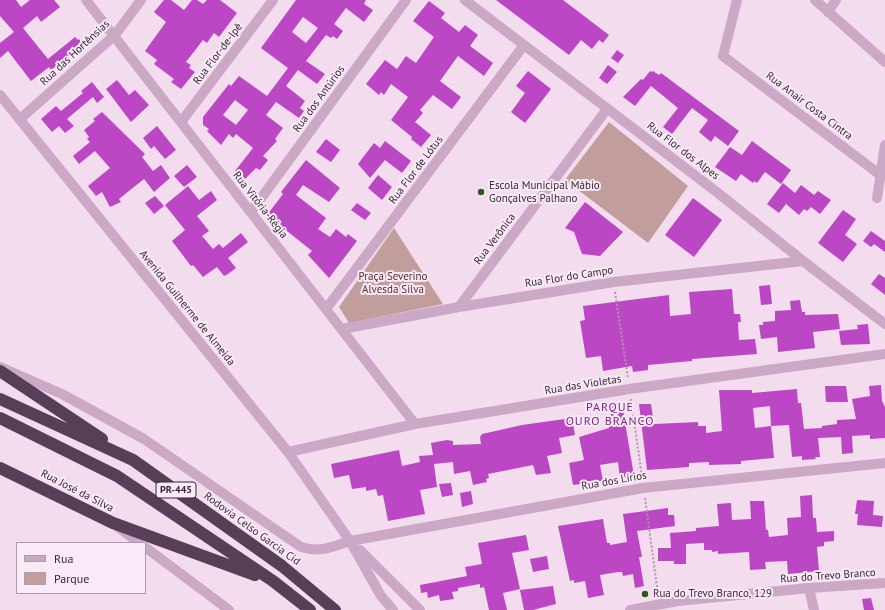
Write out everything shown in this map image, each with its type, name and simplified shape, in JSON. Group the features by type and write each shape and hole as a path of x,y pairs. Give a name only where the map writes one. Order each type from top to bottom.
{"highway":[{"path":"0,371 133,460"},
{"name":"Rodovia Celso Garcia Cid","path":"0,399 133,460 282,566 335,610"},
{"name":"PR-445","path":"0,418 117,476 273,581 310,610"},
{"name":"Rua José da Silva","path":"0,468 113,523"},
{"path":"113,523 273,581"}],"street":[{"name":"Rua Vitória-Régia","path":"86,0 416,424"},
{"name":"Rua das Hortênsias","path":"20,119 114,35 141,0"},
{"name":"Rua Flor-de-Ipê","path":"181,122 273,0"},
{"name":"Rua dos Antúrios","path":"251,212 406,0"},
{"name":"Rua Flor dos Alpes","path":"465,0 718,193 885,324"},
{"name":"Rua Anair Costa Cintra","path":"737,0 723,56 879,174"},
{"path":"815,0 885,62"},
{"path":"828,12 836,0"},
{"name":"Rua Flor de Lótus","path":"326,309 524,45"},
{"name":"Avenida Guilherme de Almeida","path":"0,95 288,452 350,540 381,596 393,610"},
{"name":"Rua Verônica","path":"459,307 607,109"},
{"path":"877,198 879,174 885,145"},
{"name":"Rua Flor do Campo","path":"342,328 614,282 803,261"},
{"name":"Rua das Violetas","path":"288,452 416,424 630,389 885,354"},
{"name":"Rua dos Lírios","path":"0,367 62,394 144,439 301,547 313,551 327,549 350,540 643,488 885,463"},
{"name":"Rua José da Silva","path":"113,523 138,542"},
{"name":"Avenida Guilherme de Almeida","path":"350,540 420,610"},
{"path":"146,548 229,610"},
{"name":"Rua do Trevo Branco","path":"630,610 660,603 809,588 885,583"},
{"path":"809,588 814,610"}],"path":[{"path":"614,282 660,603"}],"green space":[{"path":"609,122 688,186 648,243 565,180"},
{"name":"Praça Severino Alvesda Silva","path":"394,228 443,304 349,323 339,307"}],"building":[{"path":"0,0 16,0 21,7 30,0 54,0 60,7 41,22 37,16 23,28 48,59 75,37 78,40 79,39 86,48 79,53 77,50 51,70 49,67 31,81 8,51 0,58 0,43 14,32 0,16"},
{"path":"164,0 171,0 184,10 192,0 197,0 203,4 207,0 220,0 237,13 219,37 214,33 207,43 203,40 186,62 191,65 189,68 195,72 181,89 171,82 174,79 154,64 157,60 145,51 166,22 154,12"},
{"path":"296,0 366,0 364,4 373,10 364,22 346,8 334,24 343,31 337,39 333,36 331,38 326,35 306,61 325,74 317,84 298,70 286,86 305,101 300,108 304,111 299,118 276,102 266,115 283,128 275,139 277,141 263,156 268,160 260,170 256,168 245,179 235,171 253,148 236,134 233,138 229,134 221,145 207,131 209,129 203,125 203,117 229,84 231,86 239,76 267,96 288,68 261,48","holes":["303,17 318,28 306,43 292,32","235,100 248,110 236,125 223,115"]},
{"path":"496,0 563,0 609,35 603,43 599,40 592,49 581,40 569,55"},
{"path":"429,1 445,13 441,18 459,32 465,25 478,35 470,46 493,63 484,76 458,56 440,81 461,97 452,109 433,95 420,110 423,113 415,122 431,135 421,147 411,139 412,137 391,120 408,97 391,84 384,95 381,92 379,95 366,84 385,60 397,69 406,56 416,63 434,37 413,21"},
{"path":"617,50 624,55 618,63 611,58"},
{"path":"608,65 617,72 607,84 599,78"},
{"path":"528,71 551,89 525,123 511,112 525,93 516,86"},
{"path":"650,71 653,71 659,75 661,73 739,131 728,146 715,136 711,142 699,132 708,120 692,108 672,134 663,127 678,108 651,86 635,106 623,97 641,79 643,80"},
{"path":"117,80 129,95 135,90 149,105 131,122 106,89"},
{"path":"92,82 104,97 97,103 93,97 67,119 74,126 65,133 59,126 52,132 41,119 56,106 61,111 83,93 81,91"},
{"path":"102,112 145,154 142,157 153,171 161,165 170,178 154,192 144,179 119,199 121,202 110,207 102,192 96,196 88,186 110,168 95,151 79,164 73,156 90,142 87,139 89,137 84,130 95,121 93,119"},
{"path":"157,126 176,150 165,159 154,146 151,149 143,138"},
{"path":"326,139 340,150 331,162 316,152"},
{"path":"385,141 411,161 402,173 385,160 370,178 358,164 374,143 380,148"},
{"path":"752,141 791,170 781,184 765,172 757,183 754,181 753,183 741,174 736,181 715,167 730,147 742,155"},
{"path":"306,160 340,188 329,202 303,185 296,195 326,218 318,229 330,237 336,229 346,237 348,234 357,241 329,278 308,255 312,251 267,215 283,194 281,192"},
{"path":"187,165 197,177 184,187 174,176"},
{"path":"378,175 392,187 382,200 368,188"},
{"path":"783,183 795,193 801,185 814,195 818,191 831,200 820,214 811,207 807,211 804,209 799,215 786,204 779,213 767,204"},
{"path":"188,186 199,200 211,191 217,200 197,216 209,231 202,236 213,249 219,244 223,248 241,233 248,242 228,258 236,268 224,276 217,267 203,277 193,265 191,266 172,241 185,230 165,205"},
{"path":"155,196 164,206 154,214 145,203"},
{"path":"693,198 722,220 694,257 665,235"},
{"path":"585,202 623,232 600,256 582,254 574,232 565,228"},
{"path":"357,203 371,213 365,220 351,210"},
{"path":"843,210 856,219 845,235 857,244 843,262 818,243"},
{"path":"871,231 885,241 885,252 874,244 871,247 863,241"},
{"path":"879,274 885,278 885,295 871,284"},
{"path":"770,285 772,304 761,305 759,286"},
{"path":"732,289 734,314 740,314 741,322 738,322 739,340 755,339 757,354 692,359 692,361 648,365 648,370 633,372 632,366 603,371 601,356 586,358 580,321 585,320 583,306 669,295 670,316 691,314 689,292"},
{"path":"800,300 802,312 805,312 805,315 838,314 840,329 813,332 815,348 778,352 777,337 761,339 759,325 763,325 763,322 775,321 775,311 791,310 790,301"},
{"path":"868,324 870,344 841,345 839,331 858,329 857,325"},
{"path":"881,385 882,401 885,407 885,438 870,439 870,435 852,436 853,453 842,454 841,437 818,438 820,457 815,457 816,459 802,460 802,456 792,457 789,425 771,426 774,458 741,461 741,464 709,465 709,462 689,463 689,467 647,470 639,404 651,404 654,424 698,422 698,426 706,426 706,433 722,431 719,390 752,390 752,393 797,389 798,403 801,403 804,429 822,428 822,426 837,424 837,420 856,419 852,399 870,396 869,386","holes":["770,406 771,426 755,428 753,408"]},
{"path":"825,386 846,386 848,402 826,402"},
{"path":"622,404 634,476 620,478 618,462 600,465 603,481 573,485 569,463 584,460 579,437 609,428 608,421 612,420 609,407"},
{"path":"572,418 575,435 559,438 562,453 547,456 551,473 536,475 533,465 488,474 489,478 486,479 487,482 473,485 470,471 454,474 453,462 434,464 437,487 420,490 425,514 388,521 383,495 378,496 376,489 366,491 366,487 352,489 349,475 334,478 331,464 399,450 402,466 420,462 419,456 433,455 431,443 447,440 453,441 453,445 481,444 480,437 482,434 522,425"},
{"path":"451,483 453,495 442,497 439,484"},
{"path":"471,491 473,504 462,507 460,493"},
{"path":"812,495 813,518 816,518 817,532 834,531 834,541 824,542 824,546 817,547 819,571 788,574 787,561 765,562 766,569 750,570 749,552 718,554 718,551 712,552 712,550 704,550 704,543 686,544 686,564 674,564 674,561 658,561 658,548 671,548 670,533 696,531 696,528 719,526 717,504 731,503 732,520 751,519 750,501 764,501 766,530 768,530 769,537 788,535 787,518 801,517 800,496"},
{"path":"857,500 874,501 873,515 883,516 882,527 857,525 858,514 855,514"},
{"path":"668,508 668,515 674,515 675,526 637,531 642,557 639,557 644,586 635,588 633,574 623,576 622,572 618,572 600,575 604,595 588,598 585,581 574,583 574,580 570,581 558,526 603,519 607,543 610,543 610,545 627,542 623,514"},
{"path":"526,535 529,550 512,553 520,589 503,593 507,610 489,610 484,587 480,588 480,584 458,588 458,591 452,592 454,599 440,601 439,595 428,598 427,592 421,593 420,585 467,576 465,567 482,564 478,543"},
{"path":"547,556 549,569 533,572 530,559"},
{"path":"553,586 556,604 533,610 524,610 520,590"},
{"path":"871,598 874,610 864,610 862,599"}],"place":[{"name":"Escola Municipal Mábio Gonçalves Palhano","path":"481,192"},
{"name":"Rua do Trevo Branco, 129","path":"645,594"}],"district":[{"name":"PARQUE OURO BRANCO","path":"610,415"}]}
